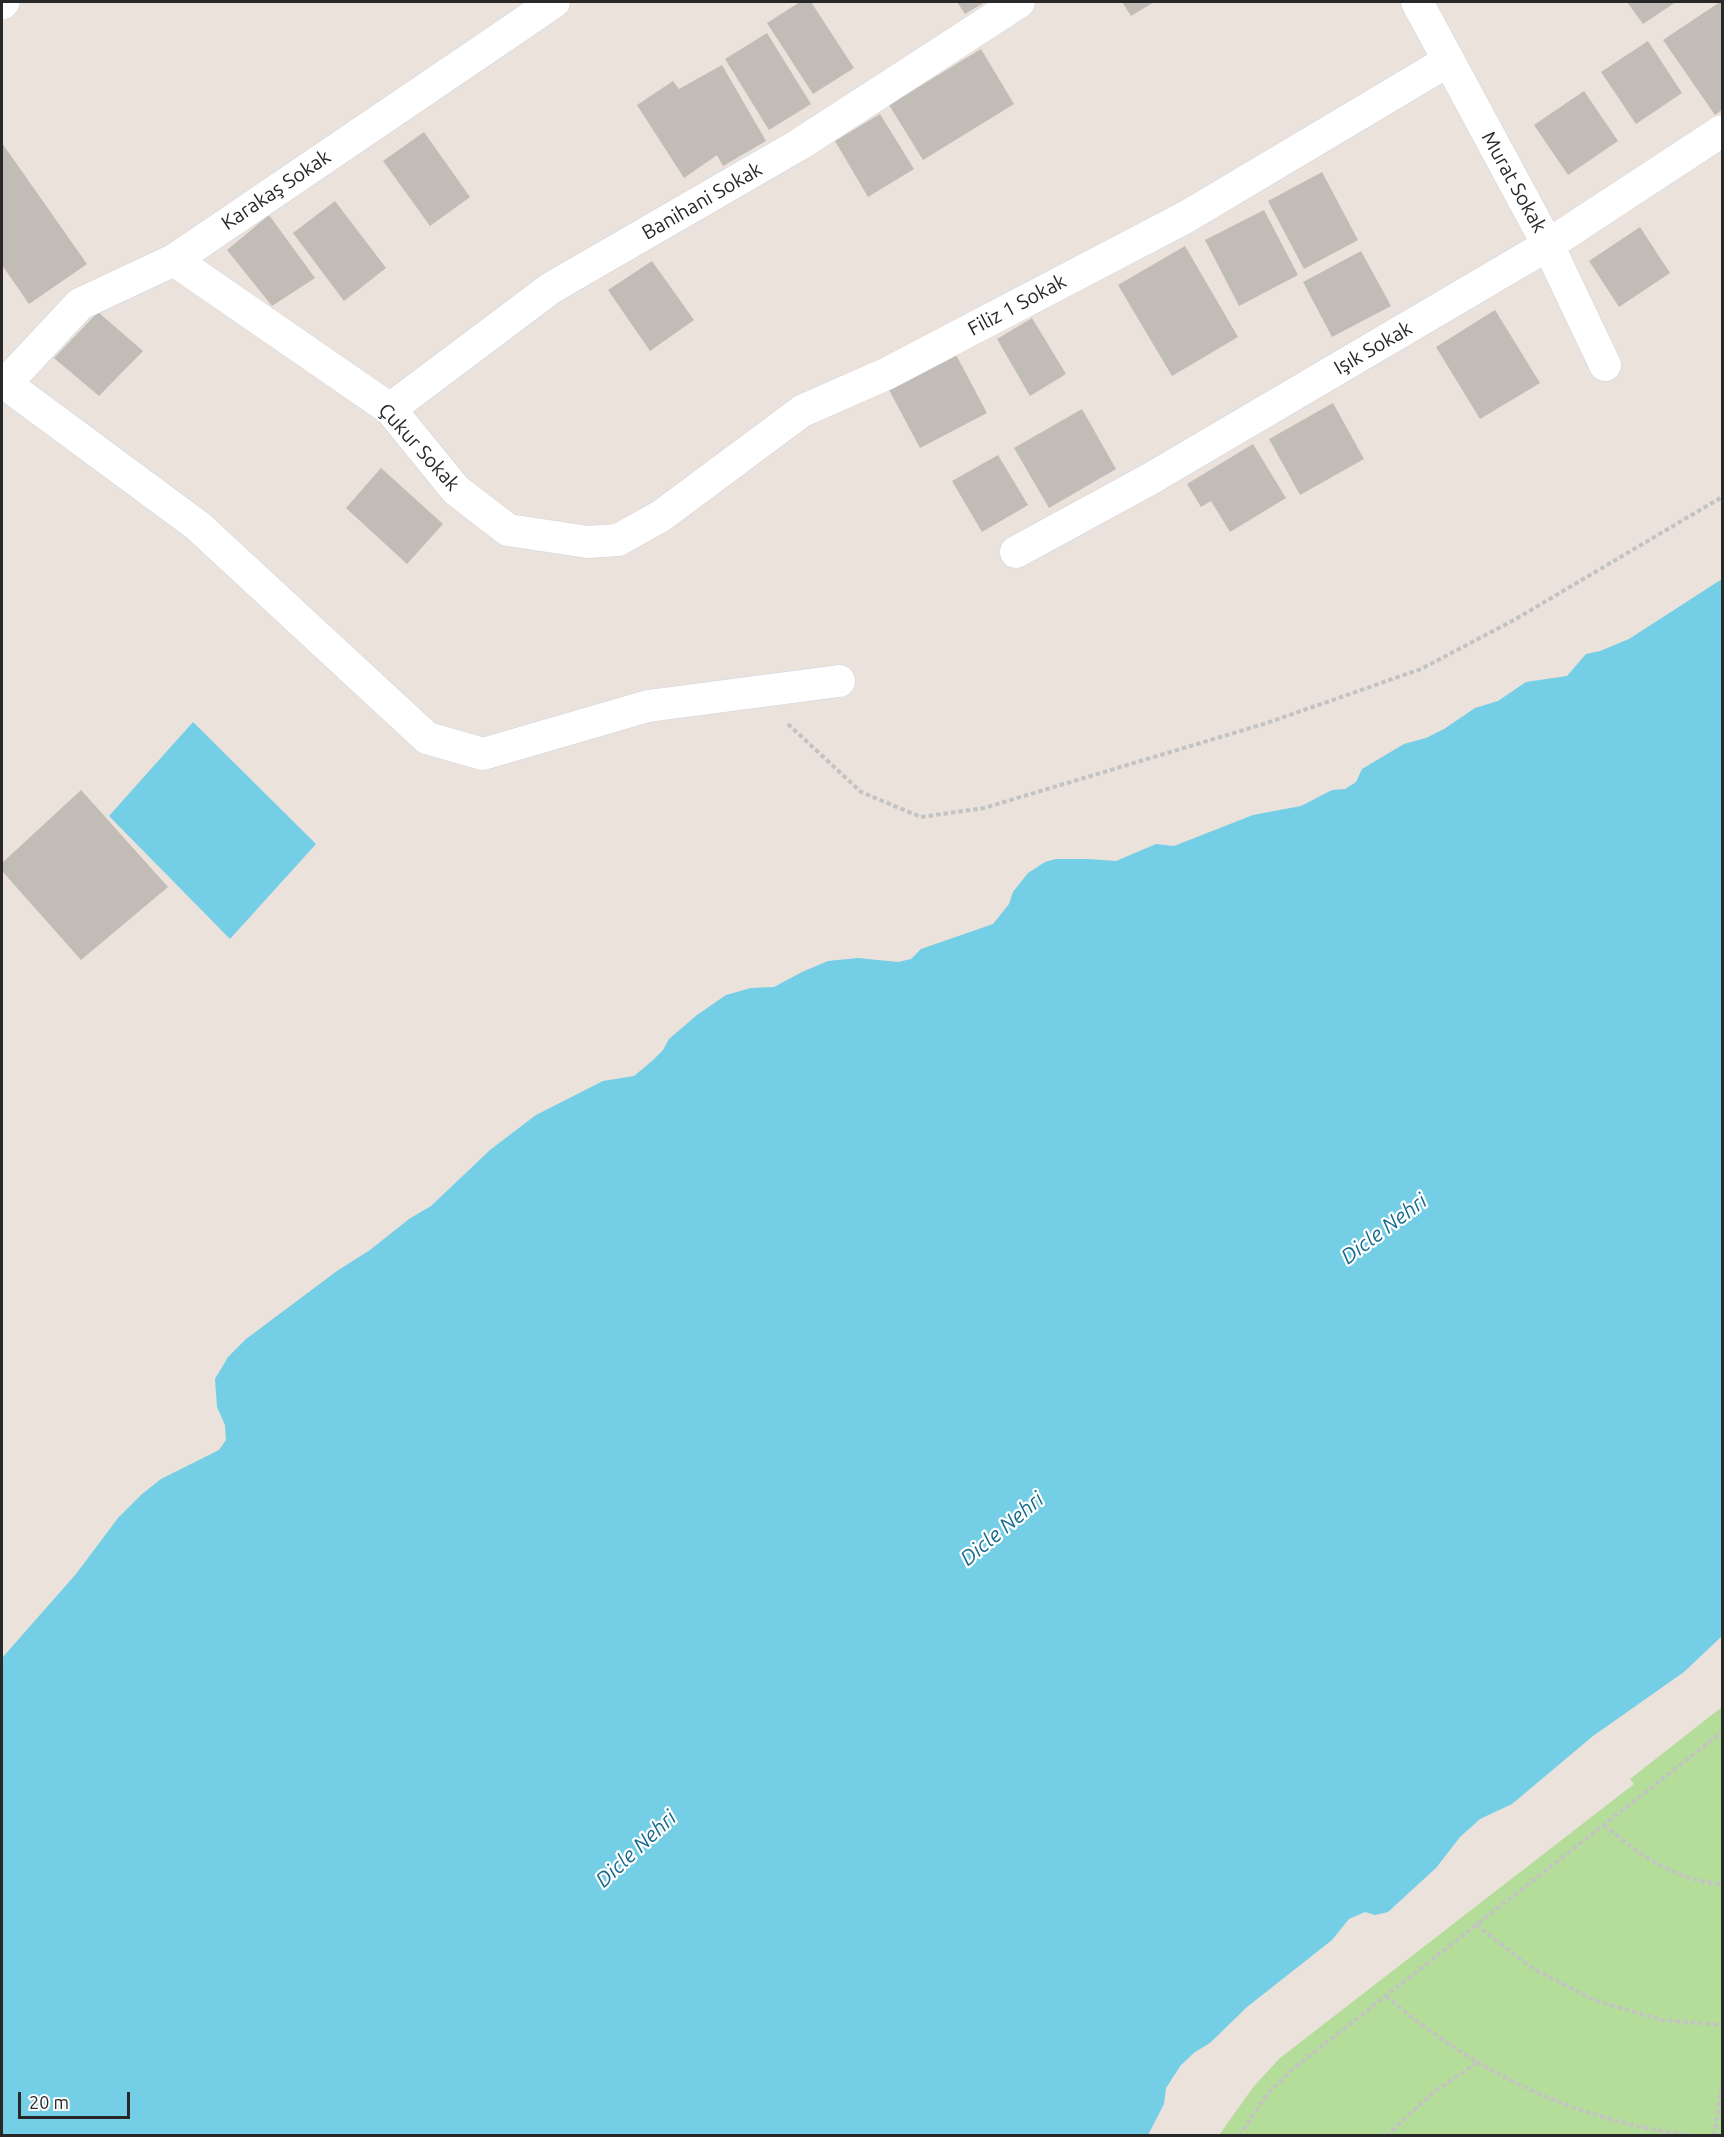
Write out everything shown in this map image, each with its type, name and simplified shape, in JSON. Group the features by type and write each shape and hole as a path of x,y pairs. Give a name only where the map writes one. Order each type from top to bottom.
{"street":[{"name":"Karakaş Sokak","path":"4,382 80,304 174,260 554,2"},
{"name":"Banihani Sokak","path":"390,409 551,288 800,144 1019,2"},
{"name":"Murat Sokak","path":"1417,2 1548,245 1605,365"},
{"name":"Filiz 1 Sokak","path":"588,542 618,540 661,516 802,411 886,374 1186,217 1448,61"},
{"name":"Işık Sokak","path":"1016,552 1150,479 1548,245 1722,131"},
{"name":"Çukur Sokak","path":"174,260 390,409 456,490 508,530 588,542"},
{"path":"4,382 198,526 427,738 483,754 648,706 839,681"}],"path":[{"path":"754,693 861,792 921,817 984,808 1268,723 1421,669 1514,620 1722,497"},
{"path":"1239,2136 1267,2094 1294,2068 1722,1732"},
{"path":"1604,1825 1636,1852 1673,1871 1722,1884"},
{"path":"1476,1925 1532,1968 1594,2000 1662,2020 1722,2025"},
{"path":"1386,1996 1414,2020 1477,2063 1521,2086 1567,2106 1615,2121 1694,2136"},
{"path":"1386,2136 1436,2091 1477,2063"},
{"path":"1714,2136 1722,2084"}],"green space":[{"path":"1722,1707 1722,2135 1219,2135 1254,2086 1280,2058 1634,1784 1630,1779"}],"water":[{"name":"Dicle Nehri","path":"1722,579 1722,1636 1684,1672 1593,1736 1512,1804 1480,1819 1460,1837 1436,1868 1388,1912 1375,1915 1365,1912 1349,1919 1332,1940 1247,2007 1210,2043 1195,2052 1181,2065 1166,2088 1164,2104 1148,2135 2,2135 2,1658 76,1574 118,1518 142,1494 161,1479 219,1450 226,1440 225,1425 217,1407 215,1379 228,1357 246,1339 337,1271 370,1250 409,1219 431,1206 490,1150 536,1115 603,1081 634,1076 663,1050 669,1039 697,1015 726,995 751,988 774,987 828,961 858,958 898,962 911,959 921,949 993,924 1009,904 1013,892 1028,873 1045,862 1056,859 1116,861 1156,844 1174,846 1253,815 1301,806 1332,790 1345,789 1356,782 1362,769 1404,744 1426,738 1444,729 1475,708 1498,701 1526,682 1567,676 1586,654 1629,639"},
{"path":"193,722 316,844 230,939 109,816"}],"building":[{"path":"800,2 811,2 854,68 813,94 767,23"},
{"path":"957,2 985,2 965,14"},
{"path":"1122,2 1154,2 1131,16"},
{"path":"1627,2 1676,2 1643,24"},
{"path":"1722,2 1722,110 1715,115 1663,40"},
{"path":"767,33 811,104 769,130 725,59"},
{"path":"1648,41 1682,93 1636,124 1601,72"},
{"path":"981,49 1014,104 923,160 889,105"},
{"path":"722,65 766,141 723,166 717,155 684,178 637,105 673,81 679,89"},
{"path":"1584,91 1618,141 1568,175 1534,125"},
{"path":"880,114 914,169 868,197 835,141"},
{"path":"424,132 470,197 430,226 383,161"},
{"path":"2,143 87,264 29,304 2,265"},
{"path":"1322,172 1358,240 1304,269 1268,201"},
{"path":"335,201 386,268 344,301 293,233"},
{"path":"1264,210 1298,275 1239,306 1205,240"},
{"path":"269,215 315,278 272,306 227,250"},
{"path":"1640,227 1670,273 1619,307 1589,261"},
{"path":"1185,246 1238,337 1172,376 1118,285"},
{"path":"1361,251 1391,306 1332,337 1303,282"},
{"path":"652,261 694,320 650,351 608,290"},
{"path":"1495,310 1540,383 1480,419 1436,347"},
{"path":"98,312 143,351 99,396 54,358"},
{"path":"1032,318 1066,374 1030,396 997,339"},
{"path":"955,353 987,413 920,448 888,388"},
{"path":"1333,403 1364,459 1300,495 1269,439"},
{"path":"1082,409 1116,469 1049,508 1014,448"},
{"path":"1253,444 1286,498 1230,532 1211,501 1201,507 1187,484"},
{"path":"998,455 1028,505 982,532 952,481"},
{"path":"381,468 443,524 407,564 346,508"},
{"path":"81,790 168,887 81,960 2,871 2,863"}]}
